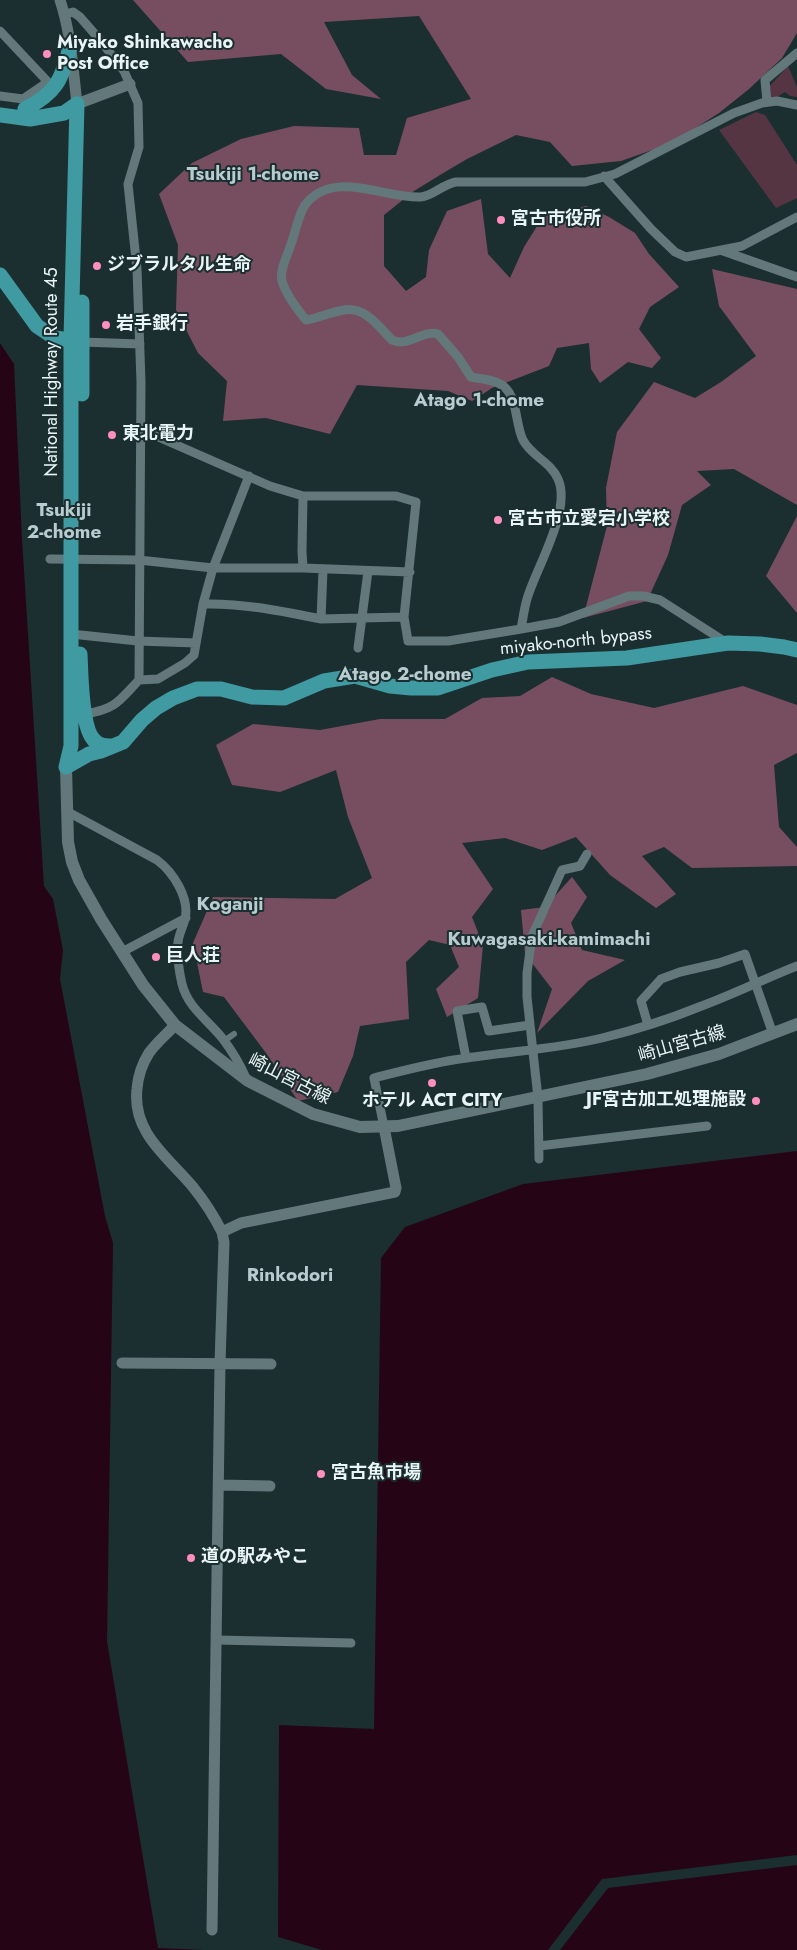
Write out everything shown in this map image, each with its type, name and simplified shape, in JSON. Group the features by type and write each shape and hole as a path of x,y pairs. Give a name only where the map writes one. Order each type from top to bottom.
{"highway":[{"path":"25,109 40,101 54,90 66,66 70,47"},
{"path":"0,105 25,109 77,104"},
{"path":"0,115 30,119 64,113 77,104"},
{"name":"National Highway Route 45","path":"77,104 75,634 84,743"},
{"name":"National Highway Route 45","path":"76,340 85,136 77,104"},
{"path":"47,115 64,122 76,142"},
{"path":"0,275 37,326 55,338 76,340"},
{"name":"National Highway Route 45","path":"75,634 88,732 84,743"},
{"name":"miyako-north bypass","path":"84,743 116,746 127,738 142,720 156,708 173,698 197,689 221,689 252,697 284,698 324,681 355,676 390,686 438,688 492,670 528,662 627,658 728,644 768,645 797,650"},
{"path":"66,768 89,754 84,743 81,680"},
{"path":"66,768 84,743"}],"main road":[{"name":"崎山宮古線","path":"66,768 68,842 72,862 89,898 143,985 175,1025 248,1081 313,1114 360,1128 398,1126 647,1074 719,1054 797,1024"}],"street":[{"path":"60,0 65,14 77,104 130,84"},
{"path":"65,14 73,12 80,16 124,71 138,103 139,147 128,184 137,269 140,344 139,680"},
{"path":"0,31 48,82 23,99 0,96"},
{"path":"766,102 765,80 797,53"},
{"path":"520,629 527,599 559,518 561,492 555,473 524,442 510,392 499,383 471,377 458,357 434,332 397,343 369,316 358,311 346,309 306,320 292,302 281,280 283,267 304,206 317,194 346,185 382,193 421,196 447,183 456,182 585,182 615,174 734,113 766,102 777,101 796,106"},
{"path":"604,176 675,252 686,257 742,246 797,216"},
{"path":"723,251 797,277"},
{"path":"76,340 140,344"},
{"path":"140,429 270,486 303,496 396,496 416,502 412,525 410,572 404,617 408,641 448,641 559,622 629,596 643,596 660,600 728,644"},
{"path":"85,714 113,707 139,680 158,679 185,663 194,654 203,604 213,568 249,476"},
{"path":"303,496 303,568"},
{"path":"50,559 139,560 213,568 303,568 410,572"},
{"path":"321,619 323,570"},
{"path":"358,648 368,571"},
{"path":"203,604 260,607 321,619 404,617"},
{"path":"75,634 138,641 196,643"},
{"path":"68,812 157,860 165,866 177,883 186,908 186,918 178,941 180,973 188,1001 224,1041 248,1081"},
{"path":"539,1160 538,1098 526,973 532,936 562,870 580,866 587,854"},
{"path":"122,952 186,918"},
{"path":"648,1025 642,1001 660,979 745,954 773,1034"},
{"path":"222,1232 241,1223 395,1192 396,1188 374,1078 403,1069 466,1058 584,1042 648,1025 702,1007 755,982 797,966"},
{"path":"466,1058 457,1011 482,1007 489,1031 530,1025"},
{"path":"175,1025 150,1052 142,1066 138,1080 136,1112 155,1145 210,1208 222,1232 224,1242 220,1364 212,1930"},
{"path":"224,1041 234,1034"},
{"path":"539,1146 707,1126"},
{"path":"122,1363 271,1364"},
{"path":"219,1485 270,1486"},
{"path":"217,1640 351,1643"}],"shaded area":[{"path":"133,0 797,0 797,33 782,58 749,89 719,113 672,143 621,161 572,166 550,142 516,135 467,159 440,175 414,191 384,215 384,266 406,291 426,277 429,250 447,211 481,199 488,254 510,278 524,247 544,215 586,206 609,217 635,233 649,254 679,287 650,307 639,329 661,358 652,368 628,362 600,383 591,369 589,343 557,348 549,366 492,388 472,401 448,391 357,385 330,434 266,418 223,421 227,381 198,353 176,310 178,245 159,194 192,163 241,139 294,126 359,128 364,155 396,155 407,118 471,99 419,16 324,22 352,75 381,99 326,89 281,54 188,62"},
{"path":"788,66 797,87 797,97 790,96 785,92 772,100 768,88"},
{"path":"756,112 765,115 797,165 797,198 776,208 719,130"},
{"path":"712,269 797,289 797,505 734,469 697,471 711,485 682,505 668,555 647,601 583,618 607,526 606,488 617,432 654,382 695,398 721,382 756,356 719,306"},
{"path":"0,343 14,364 22,539 44,886 53,899 63,950 60,979 105,1216 113,1243 107,1641 158,1948 204,1950 0,1950"},
{"path":"797,516 797,613 766,576"},
{"path":"552,677 591,694 654,708 743,686 797,705 797,753 774,765 779,827 797,847 797,866 692,868 664,847 642,856 676,894 656,908 610,875 576,837 542,850 505,838 462,843 493,889 472,917 483,945 478,998 447,1017 436,989 459,967 450,945 429,940 406,962 409,1019 360,1026 353,1056 338,1092 298,1101 266,1053 224,997 203,992 193,943 213,897 335,899 372,878 348,817 336,770 280,792 232,785 216,745 253,724 320,730 380,719 445,719 482,698 520,696"},
{"path":"572,877 587,897 571,923 582,950 625,960 588,981 537,1033 552,989 525,954 521,910 545,907"},
{"path":"797,1151 797,1950 322,1950 278,1937 279,1725 374,1729 381,1258 405,1227 523,1184"}],"pier":[{"path":"797,1855 797,1865 608,1888 560,1950 548,1950 602,1879"}],"place":[{"name":"Miyako Shinkawacho Post Office","path":"47,54"},
{"name":"宮古市役所","path":"501,220"},
{"name":"ジブラルタル生命","path":"97,266"},
{"name":"岩手銀行","path":"106,325"},
{"name":"東北電力","path":"112,435"},
{"name":"宮古市立愛宕小学校","path":"498,520"},
{"name":"巨人荘","path":"156,957"},
{"name":"ホテル ACT CITY","path":"432,1083"},
{"name":"JF宮古加工処理施設","path":"756,1101"},
{"name":"宮古魚市場","path":"321,1474"},
{"name":"道の駅みやこ","path":"191,1558"}],"district":[{"name":"Tsukiji 1-chome","path":"253,175"},
{"name":"Atago 1-chome","path":"479,401"},
{"name":"Tsukiji 2-chome","path":"64,522"},
{"name":"Atago 2-chome","path":"405,675"},
{"name":"Koganji","path":"230,905"},
{"name":"Kuwagasaki-kamimachi","path":"549,940"},
{"name":"Rinkodori","path":"290,1276"}]}
